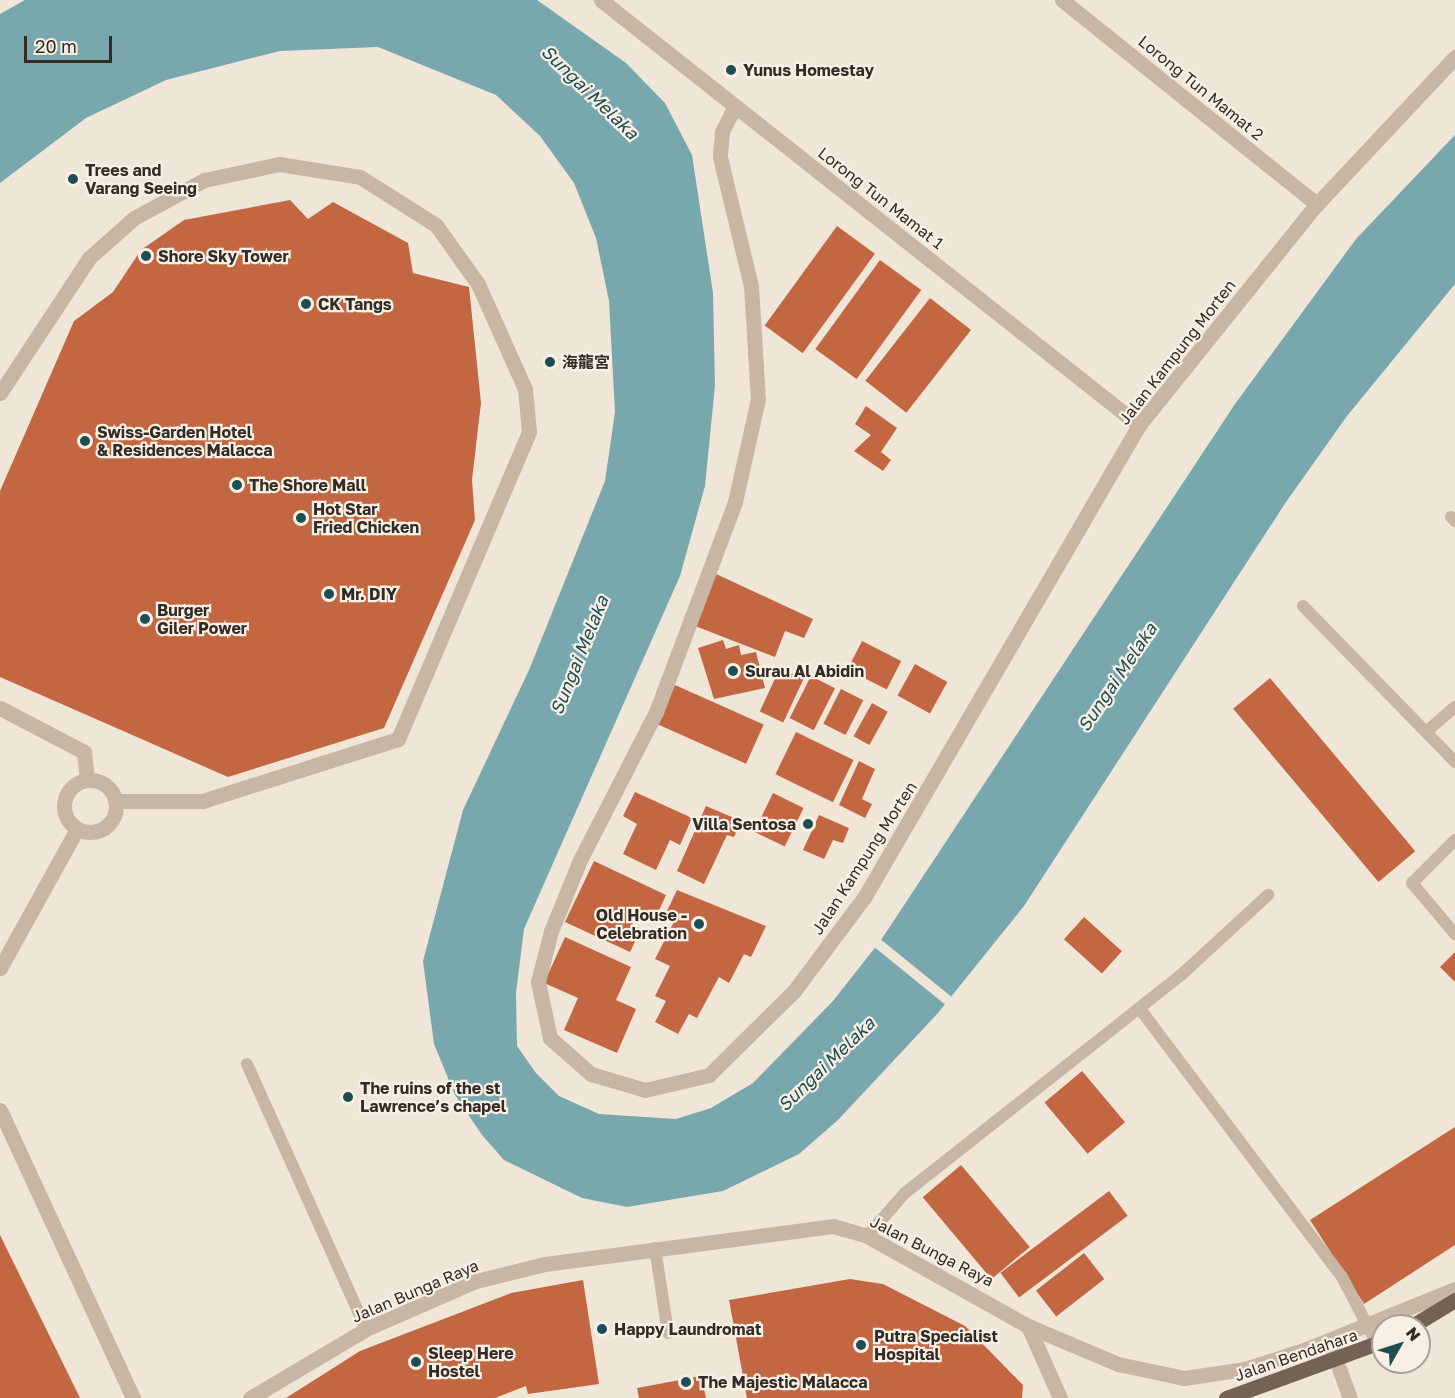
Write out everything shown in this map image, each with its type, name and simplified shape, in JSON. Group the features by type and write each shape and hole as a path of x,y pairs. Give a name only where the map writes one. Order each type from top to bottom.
{"main road":[{"path":"1431,1315 1455,1300"},
{"name":"Jalan Bendahara","path":"1226,1398 1338,1361 1371,1347"}],"street":[{"name":"Lorong Tun Mamat 1","path":"601,0 1139,425"},
{"name":"Lorong Tun Mamat 2","path":"1062,0 1317,204"},
{"name":"Jalan Kampung Morten","path":"735,106 722,132 720,157 751,286 758,399 735,502 656,712 580,860 551,931 538,982 550,1038 591,1074 645,1090 709,1074 794,991 865,896 1139,425 1317,204 1455,57"},
{"path":"0,393 89,258 134,219 204,180 279,164 360,177 436,225 478,284 525,389 529,432 398,739 203,801 115,801"},
{"path":"0,708 84,752 87,780"},
{"path":"87,780 104,784 115,801 115,815 103,829 77,829 66,817 64,800 72,786 87,780"},
{"path":"0,968 77,829"},
{"path":"0,1110 134,1396"},
{"name":"Jalan Bunga Raya","path":"250,1398 366,1329 476,1281 656,1248 833,1226 867,1236 995,1303 1028,1326 1118,1364 1184,1378 1245,1369 1329,1341 1455,1289"},
{"path":"1028,1326 1060,1398"},
{"path":"1329,1341 1350,1398"}],"lane":[{"path":"1303,606 1455,762"},
{"path":"1426,732 1455,707"},
{"path":"1455,840 1412,883 1455,934"},
{"path":"867,1236 905,1193 1140,1009 1268,895"},
{"path":"1140,1009 1342,1277 1371,1331"},
{"path":"247,1064 366,1329"},
{"path":"656,1248 668,1333"}],"water":[{"name":"Sungai Melaka","path":"25,0 537,0 626,63 665,103 692,155 713,293 715,385 705,486 680,576 524,929 516,993 517,1046 536,1073 559,1096 599,1114 676,1119 711,1108 753,1083 833,1001 881,940 1235,404 1356,239 1455,135 1455,284 1347,416 1286,502 1024,906 938,1013 838,1120 799,1154 723,1191 627,1207 582,1198 504,1160 482,1135 455,1095 434,1044 423,961 463,810 529,670 605,481 615,412 609,301 596,238 574,183 540,136 496,95 378,47 280,51 166,80 86,118 0,183 0,14"}],"pier":[{"path":"879,938 954,998 947,1006 873,946"}],"building":[{"name":"The Shore Mall","path":"290,200 308,219 333,202 408,243 413,273 469,287 481,403 472,480 475,520 384,728 228,777 0,677 0,491 74,321 113,292 141,250 184,220"},
{"path":"837,226 875,254 803,353 765,326"},
{"path":"880,260 921,290 857,379 815,349"},
{"path":"930,298 971,330 906,413 865,381"},
{"path":"866,406 897,428 881,452 891,460 883,471 854,451 871,435 855,424"},
{"path":"716,574 813,619 804,638 785,631 775,657 695,626"},
{"name":"Surau Al Abidin","path":"723,640 726,649 739,645 741,655 756,652 765,688 714,699 698,648"},
{"path":"862,641 901,661 887,689 847,670"},
{"path":"915,664 947,682 930,713 898,695"},
{"path":"780,668 804,679 783,722 760,712"},
{"path":"811,676 835,688 814,730 790,718"},
{"path":"1270,678 1415,851 1378,882 1233,709"},
{"path":"675,685 764,724 746,764 658,724"},
{"path":"841,689 863,700 846,735 823,724"},
{"path":"872,703 888,712 869,745 854,736"},
{"path":"796,732 854,760 833,802 775,774"},
{"path":"859,761 875,769 862,799 872,804 865,818 839,805"},
{"path":"635,792 692,818 680,845 670,840 656,870 623,854 637,824 623,816"},
{"path":"773,793 804,808 785,847 754,832"},
{"path":"706,806 741,821 734,837 727,835 704,884 677,871"},
{"path":"819,815 849,828 843,843 833,840 824,859 803,850"},
{"path":"594,861 666,895 656,917 639,909 632,925 641,929 630,952 565,922"},
{"path":"677,890 766,926 751,957 744,954 729,983 719,977 697,1018 689,1014 678,1034 655,1022 666,1001 655,996 670,966 655,959 677,916 667,911"},
{"path":"1084,917 1122,951 1102,973 1064,939"},
{"path":"565,937 631,967 616,1000 636,1009 617,1053 564,1030 578,998 544,983"},
{"path":"1455,952 1455,982 1440,967"},
{"path":"1082,1071 1125,1122 1088,1154 1044,1102"},
{"path":"1455,1127 1455,1245 1364,1304 1310,1220"},
{"path":"961,1165 1030,1247 991,1279 923,1197"},
{"path":"1109,1191 1128,1216 1019,1298 1000,1273"},
{"path":"0,1235 80,1398 0,1398"},
{"path":"1084,1253 1104,1279 1056,1317 1036,1291"},
{"name":"Putra Specialist Hospital","path":"850,1279 883,1284 965,1326 1023,1385 1022,1398 747,1398 729,1300"},
{"path":"583,1280 599,1384 528,1394 526,1386 495,1398 286,1398 360,1351 511,1293"},
{"name":"The Majestic Malacca","path":"701,1376 706,1398 639,1398 637,1388"}],"place":[{"name":"Yunus Homestay","path":"731,70"},
{"name":"Trees and Varang Seeing","path":"73,179"},
{"name":"Shore Sky Tower","path":"146,256"},
{"name":"CK Tangs","path":"306,304"},
{"name":"海龍宮","path":"550,362"},
{"name":"Swiss-Garden Hotel & Residences Malacca","path":"85,441"},
{"name":"The Shore Mall","path":"237,485"},
{"name":"Hot Star Fried Chicken","path":"301,518"},
{"name":"Mr. DIY","path":"329,594"},
{"name":"Burger Giler Power","path":"145,619"},
{"name":"Surau Al Abidin","path":"733,671"},
{"name":"Villa Sentosa","path":"808,824"},
{"name":"Old House - Celebration","path":"699,924"},
{"name":"The ruins of the st Lawrence’s chapel","path":"348,1097"},
{"name":"Happy Laundromat","path":"602,1329"},
{"name":"Putra Specialist Hospital","path":"861,1345"},
{"name":"Sleep Here Hostel","path":"416,1362"},
{"name":"The Majestic Malacca","path":"686,1382"}]}
